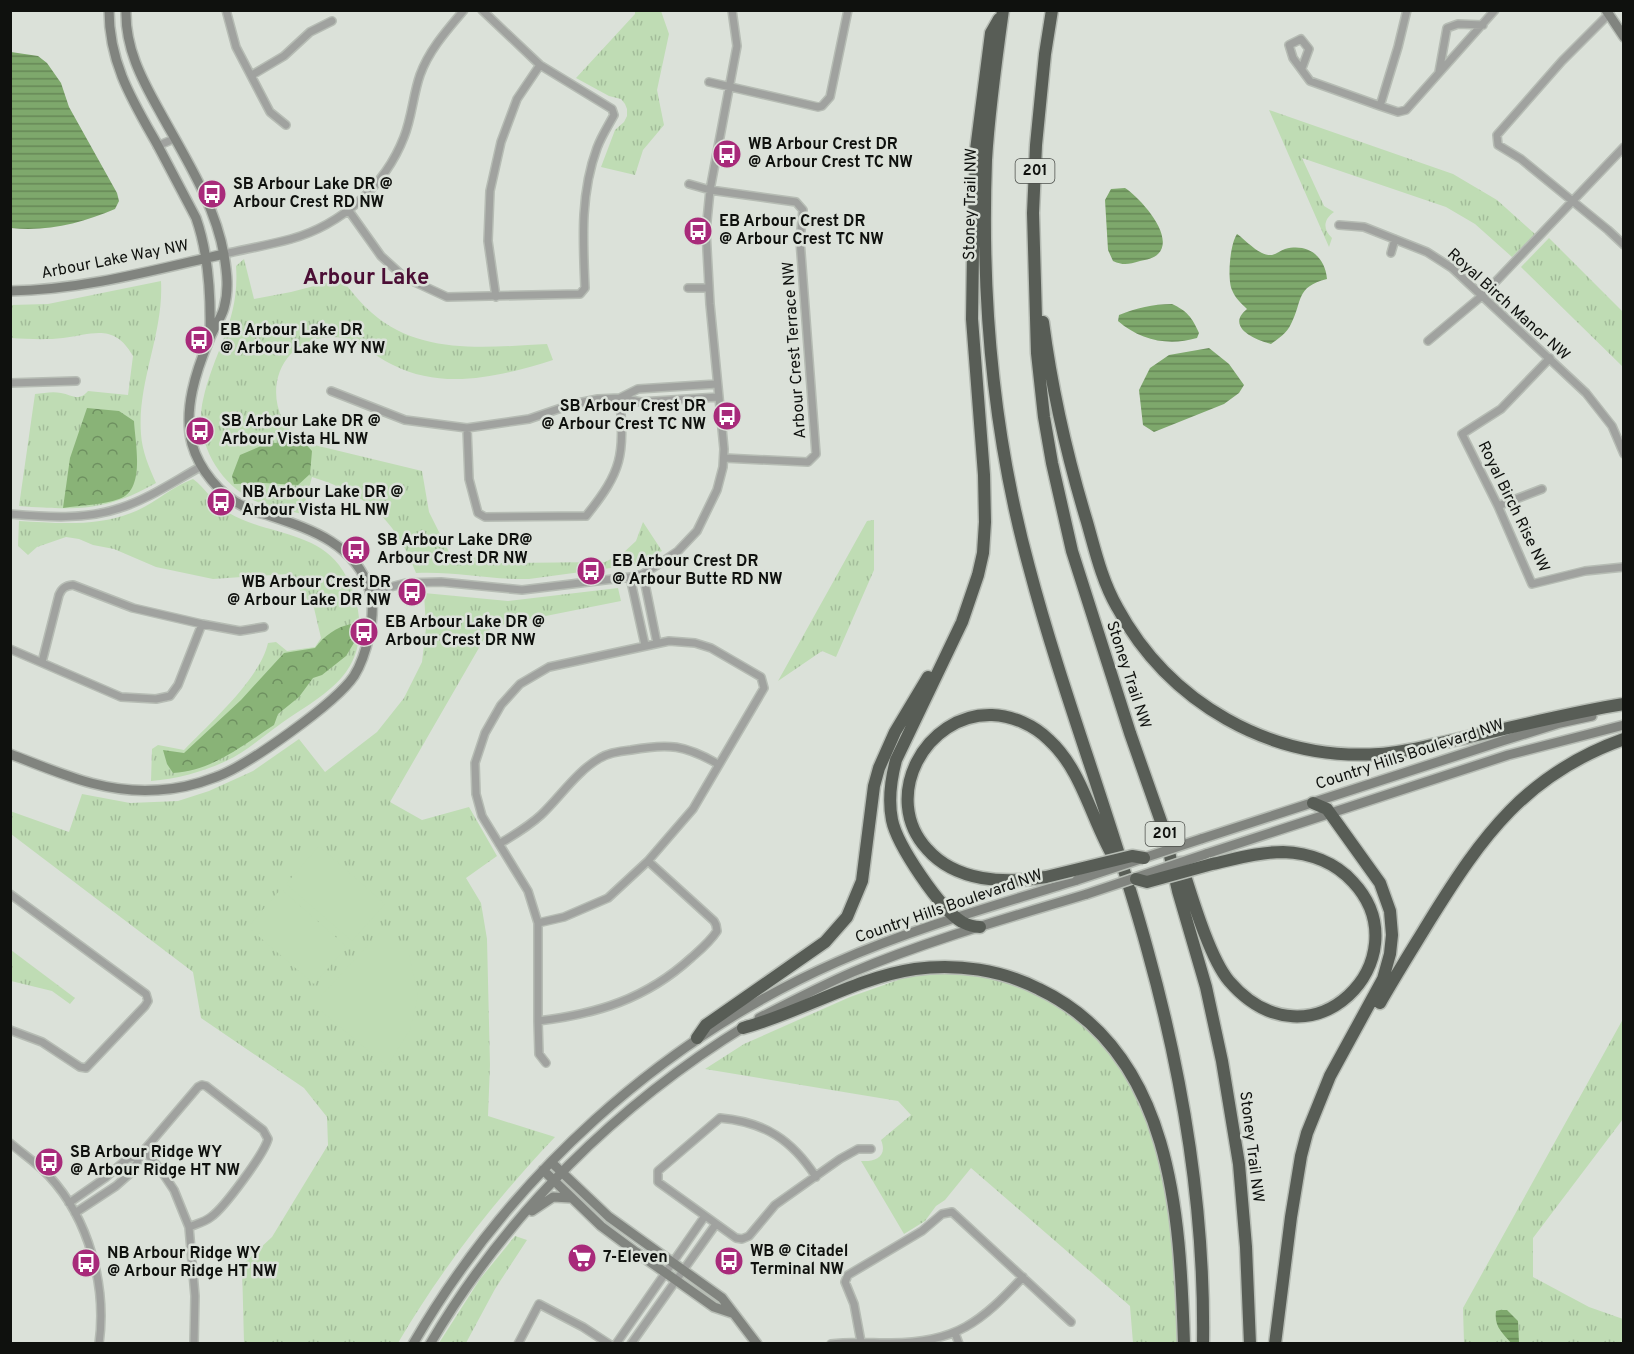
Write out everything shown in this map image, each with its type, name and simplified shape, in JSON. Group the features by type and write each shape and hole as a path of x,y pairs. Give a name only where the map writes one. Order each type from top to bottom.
{"highway":[{"name":"Stoney Trail NW","path":"1052,10 1036,145 1033,213 1037,353 1044,417 1064,514 1094,622 1164,830 1178,891 1206,987 1222,1061 1239,1164 1250,1344"},
{"name":"Stoney Trail NW","path":"1003,11 994,72 987,159 986,262 990,351 1000,429 1011,492 1029,567 1131,878 1161,1002 1180,1090 1196,1203 1201,1264 1203,1344"},
{"path":"980,927 970,926 957,918 910,860 895,832 890,804 892,774 896,760 945,661 971,599 983,553 984,475 972,319 976,150 991,33 1003,11"},
{"path":"1036,300 1043,320 1053,387 1065,444 1106,583 1117,607 1153,660 1170,679 1215,713 1261,735 1308,750 1359,755 1403,751 1623,704"},
{"path":"697,1038 706,1025 825,942 847,917 862,881 874,786 885,752 907,712 950,647"},
{"path":"1144,858 1132,856 1046,877 1008,881 970,876 945,865 926,849 913,827 909,813 909,790 912,775 922,751 941,730 972,717 992,715 1012,718 1042,733 1057,747 1067,762 1106,846 1131,878 1147,882 1209,859 1260,854 1284,852 1322,860 1345,874 1361,891 1367,902 1374,933 1374,946 1360,984 1353,993 1332,1008 1304,1016 1285,1016 1255,1005 1227,979 1212,950 1173,841 1164,830"},
{"path":"1356,1031 1372,1016 1456,878 1490,831 1522,799 1562,768 1623,739"},
{"path":"1275,1344 1285,1258 1301,1155 1307,1133 1323,1092 1387,968 1392,935 1390,911 1380,883 1329,812 1323,806 1313,802"},
{"path":"743,1028 767,1022 894,973 946,967 985,970 1018,979 1047,993 1078,1013 1106,1039 1131,1074 1160,1139 1171,1181 1176,1215 1184,1344"}],"main road":[{"path":"109,10 113,56 127,91 196,218 202,235 206,258 210,338"},
{"path":"10,754 88,783 112,789 160,790 182,787 218,777 264,750 332,700 352,678 365,655 371,611 371,592 349,553 328,538 303,526 243,507 223,493 202,466 192,443 189,422 192,393 210,338 224,310 228,284 224,254 212,211 145,85 130,50 126,10"},
{"path":"1607,12 1623,37"},
{"name":"Arbour Lake Way NW","path":"10,291 39,291 73,287 224,254"},
{"name":"Country Hills Boulevard NW","path":"413,1344 437,1304 481,1242 551,1162 650,1073 697,1038 774,993 838,962 957,918 1533,731 1623,709"},
{"name":"Country Hills Boulevard NW","path":"1209,859 1329,812 1508,754 1623,725"},
{"name":"Country Hills Boulevard NW","path":"430,1344 469,1284 518,1220 562,1172 652,1090 699,1055 815,989 853,972 924,945 1131,878"},
{"path":"551,1162 609,1217 722,1298 757,1344"},
{"path":"543,1170 601,1226 714,1307 732,1312"},
{"path":"518,1220 553,1197 571,1198"}],"street":[{"path":"226,10 236,47 270,112 286,125"},
{"path":"224,254 292,239 324,226 349,211 370,190 388,168 404,138 420,74 440,38 464,10"},
{"path":"349,211 381,256 404,277 447,297 580,294 585,288 582,230 586,190 597,148 614,115 612,109 540,65 482,10"},
{"path":"371,592 406,584 441,582 522,590 630,577 643,574 678,551 697,531 717,490 723,458 705,231 710,190 737,46 732,10"},
{"path":"709,82 818,107 822,106 830,97 848,10"},
{"path":"1380,105 1407,10"},
{"path":"1302,68 1310,81 1398,112 1406,110 1495,10"},
{"path":"1607,12 1497,135 1498,145 1521,159 1623,245"},
{"path":"252,75 285,56 310,32 332,21"},
{"path":"1439,72 1447,28 1458,24 1483,25"},
{"path":"496,297 488,241 490,191 501,142 517,99 540,65"},
{"path":"158,146 174,139"},
{"path":"1428,341 1483,296 1623,147"},
{"name":"Arbour Crest Terrace NW","path":"689,184 710,190 796,202 803,210 800,240 816,454 808,462 723,458"},
{"name":"Royal Birch Manor NW","path":"1339,225 1364,227 1427,252 1452,268 1586,393 1612,426 1623,453"},
{"path":"1390,253 1395,239"},
{"path":"688,288 708,288"},
{"name":"Royal Birch Rise NW","path":"1550,358 1501,409 1462,434 1498,506 1532,584 1584,571 1623,567"},
{"path":"10,383 76,381"},
{"path":"620,398 638,389 717,384"},
{"path":"332,391 405,420 466,428 529,419 573,404 620,398 641,402 718,397"},
{"path":"466,428 469,479 478,513 485,517 586,516 607,490 619,466 623,439 620,398"},
{"path":"10,514 91,515 120,508 202,466"},
{"path":"1498,506 1542,489"},
{"path":"643,574 657,643"},
{"path":"630,577 645,645"},
{"path":"42,662 58,595 67,585 73,585 133,608 202,624 240,631 264,627"},
{"path":"10,649 121,697 156,699 170,696 178,685 202,624"},
{"path":"538,923 564,917 608,898 648,861 693,809 764,688 760,677 711,648 695,643 657,643 549,668 520,684 501,705 486,733 475,763 476,794 482,816 528,891 538,923 539,1054 546,1063"},
{"path":"499,844 522,831 540,816 586,768 601,757 650,746 672,745 697,752 718,764"},
{"path":"538,1021 615,1006 680,969 714,936 717,931 716,925 648,861"},
{"path":"10,894 146,994 148,1001 86,1068 80,1067 42,1042 10,1030"},
{"path":"75,1213 116,1186 134,1170 142,1152 202,1085 255,1124 267,1135 267,1143 229,1197 211,1217 189,1227"},
{"path":"816,1177 803,1158 783,1139 762,1127 720,1118 658,1171 658,1182 736,1238 741,1239 749,1236 775,1205 858,1149 872,1149"},
{"path":"10,1143 49,1176 75,1213 91,1250 101,1295 99,1344"},
{"path":"69,1203 105,1178 127,1159 142,1152"},
{"path":"142,1152 160,1169 174,1190 189,1227 195,1296 194,1344"},
{"path":"861,1342 855,1304 845,1282 848,1275 922,1231 942,1214 952,1212 1071,1322"},
{"path":"616,1344 705,1216"},
{"path":"631,1344 716,1224"},
{"path":"831,1344 850,1341 915,1342 955,1333 993,1310 1023,1277"},
{"path":"518,1344 539,1304 584,1327 609,1344"},
{"path":"955,1333 959,1344"}],"green space":[{"path":"635,11 661,11 669,34 657,90 664,125 643,150 635,175 601,167 615,130 627,116 625,104 621,99 609,96 576,78 635,14"},
{"path":"1269,110 1453,174 1497,200 1535,234 1512,257 1475,224 1446,207 1302,158 1324,206 1334,212 1326,224 1327,231 1332,238 1329,247"},
{"path":"1549,238 1623,312 1623,367 1521,267"},
{"path":"244,259 254,299 341,279 372,313 391,327 412,336 455,346 547,344 553,360 514,371 473,378 453,379 412,373 393,365 357,343 332,337 312,340 296,349 285,362 278,378 276,395 279,412 288,428 302,442 422,471 429,512 449,552 501,563 605,562 623,553 636,541 643,522 662,551 633,565 529,579 416,573 399,538 377,511 364,501 331,484 312,477 302,514 265,505 240,492 219,471 211,458 205,444 201,415 208,382 234,303 236,266"},
{"path":"161,281 159,320 146,376 141,415 143,447 156,483 121,499 90,507 19,506 35,394 55,392 78,397 88,391 128,395 133,356 118,339 103,333 50,339 11,338 10,305 48,304"},
{"path":"87,408 119,411 134,421 137,453 136,476 133,486 119,499 63,508 70,458"},
{"path":"302,440 312,451 310,474 298,485 234,484 232,476 240,455 266,444"},
{"path":"193,479 229,513 316,545 339,565 357,603 358,646 346,672 332,687 233,758 199,772 151,781 152,749 158,745 184,750 245,686 263,657 268,643 276,642 287,651 315,647 321,638 314,608 287,574 213,579 156,567 114,549 66,537 37,547 28,555 18,546 19,521 75,523 117,517 139,510"},
{"path":"874,520 874,570 836,657 822,651 778,681 867,521"},
{"path":"618,588 621,601 491,627 390,802 422,820 469,807 497,856 466,878 481,903 487,939 490,1065 488,1116 555,1137 511,1185 470,1236 451,1261 398,1343 244,1343 242,1265 272,1237 328,1145 327,1117 304,1088 201,1018 193,972 11,834 10,811 69,832 82,794 130,803 178,801 209,791 253,771 299,739 325,772 377,732 404,698 422,662 426,628 424,593 508,601"},
{"path":"351,624 357,638 346,656 322,675 313,678 299,697 278,714 274,725 214,762 173,773 167,764 163,750 184,753 241,700 284,653 315,648 340,627"},
{"path":"319,846 385,904 352,941 286,884"},
{"path":"281,889 347,947 314,984 248,927"},
{"path":"383,929 409,955 418,995 410,1030 387,1066 321,1011 321,996"},
{"path":"11,950 75,998 70,1004 52,991 11,981"},
{"path":"939,970 1012,980 1063,1004 1098,1034 1127,1073 1151,1119 1173,1208 1181,1343 1133,1343 1130,1306 971,1168 925,1221 904,1234 861,1161 871,1161 879,1157 883,1151 881,1140 911,1115 898,1101 705,1069 744,1044 850,997 898,980 898,976"},
{"path":"1623,1019 1623,1119 1533,1238 1533,1277 1589,1307 1623,1319 1623,1343 1464,1343 1463,1308"},
{"path":"515,1236 527,1240 495,1289 466,1343 439,1343 480,1279"}],"shaded area":[{"path":"11,52 38,56 47,63 61,83 69,107 117,193 119,201 115,209 64,225 38,229 11,228"},
{"path":"1125,188 1154,218 1162,237 1162,246 1158,254 1147,259 1120,264 1113,261 1108,250 1105,200 1111,189"},
{"path":"1237,234 1258,251 1267,255 1294,248 1308,250 1319,258 1326,271 1327,279 1317,282 1305,291 1289,327 1271,344 1245,332 1239,322 1247,309 1233,293 1230,285 1231,253"},
{"path":"1172,304 1182,309 1191,319 1199,333 1197,338 1176,342 1156,340 1136,333 1118,321 1119,315 1132,310"},
{"path":"1209,348 1229,364 1244,385 1239,393 1224,404 1154,432 1143,425 1139,390 1150,368 1169,355"},
{"path":"1507,1310 1518,1321 1519,1343 1511,1343 1499,1329 1496,1311"}],"place":[{"name":"WB Arbour Crest DR @ Arbour Crest TC NW","path":"727,154"},
{"name":"SB Arbour Lake DR @ Arbour Crest RD NW","path":"212,194"},
{"name":"EB Arbour Crest DR @ Arbour Crest TC NW","path":"698,231"},
{"name":"EB Arbour Lake DR @ Arbour Lake WY NW","path":"199,340"},
{"name":"SB Arbour Crest DR @ Arbour Crest TC NW","path":"727,416"},
{"name":"SB Arbour Lake DR @ Arbour Vista HL NW","path":"200,431"},
{"name":"NB Arbour Lake DR @ Arbour Vista HL NW","path":"221,502"},
{"name":"SB Arbour Lake DR@ Arbour Crest DR NW","path":"356,550"},
{"name":"EB Arbour Crest DR @ Arbour Butte RD NW","path":"591,571"},
{"name":"WB Arbour Crest DR @ Arbour Lake DR NW","path":"412,592"},
{"name":"EB Arbour Lake DR @ Arbour Crest DR NW","path":"364,632"},
{"name":"SB Arbour Ridge WY @ Arbour Ridge HT NW","path":"49,1162"},
{"name":"7-Eleven","path":"582,1258"},
{"name":"WB @ Citadel Terminal NW","path":"729,1261"},
{"name":"NB Arbour Ridge WY @ Arbour Ridge HT NW","path":"86,1263"}],"district":[{"name":"Arbour Lake","path":"366,278"}]}
